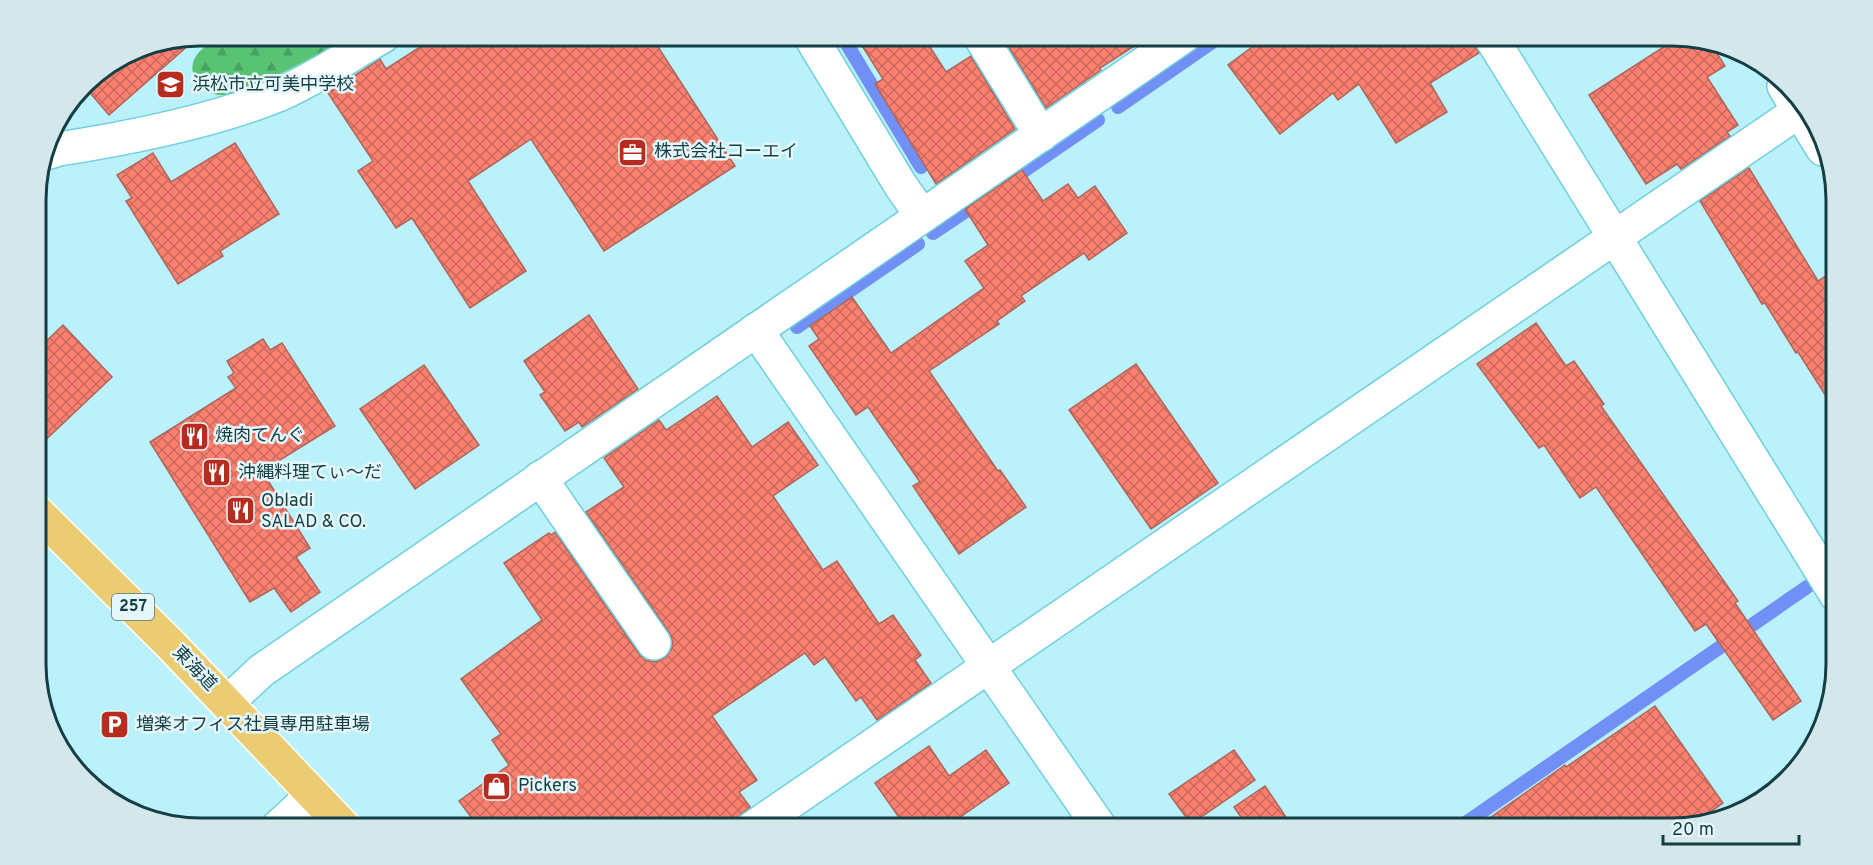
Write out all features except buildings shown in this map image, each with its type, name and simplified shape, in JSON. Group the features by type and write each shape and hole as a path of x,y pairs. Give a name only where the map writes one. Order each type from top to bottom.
{"highway":[{"name":"東海道","path":"46,521 171,645 335,818"}],"street":[{"path":"986,46 1041,135"},
{"path":"227,703 261,671 1169,46"},
{"path":"1496,46 1826,578"},
{"path":"55,151 141,135 244,107 312,78 364,47"},
{"path":"816,47 901,186 922,216"},
{"path":"767,818 1615,237 1789,100"},
{"path":"756,330 1093,818"},
{"path":"540,478 654,643"},
{"path":"288,818 313,795"}],"green space":[{"path":"205,47 330,47 277,75 224,95 217,95 203,88 194,77 193,63"}],"waterway":[{"path":"1118,107 1206,46"},
{"path":"848,47 921,167"},
{"path":"1009,181 1098,120"},
{"path":"933,233 981,201"},
{"path":"797,327 918,244"},
{"path":"1473,818 1807,587"}],"place":[{"name":"浜松市立可美中学校","path":"171,85"},
{"name":"株式会社コーエイ","path":"633,152"},
{"name":"焼肉てんぐ","path":"194,436"},
{"name":"沖縄料理てぃ〜だ","path":"217,473"},
{"name":"Obladi SALAD & CO.","path":"240,511"},
{"name":"増楽オフィス社員専用駐車場","path":"115,725"},
{"name":"Pickers","path":"497,786"}]}
